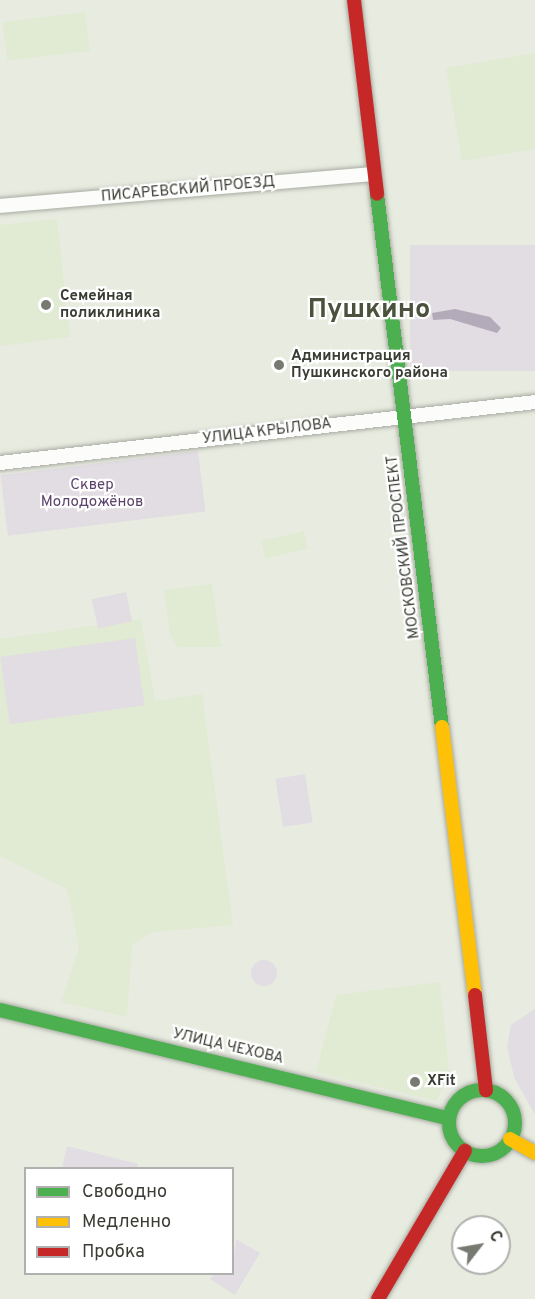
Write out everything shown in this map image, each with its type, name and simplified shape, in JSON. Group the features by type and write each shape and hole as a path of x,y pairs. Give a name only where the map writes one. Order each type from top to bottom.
{"main road":[{"name":"МОСКОВСКИЙ ПРОСПЕКТ","path":"354,0 486,1090"},
{"name":"УЛИЦА ЧЕХОВА","path":"0,1010 448,1118"},
{"path":"486,1090 508,1102 514,1127 510,1139 490,1155 465,1151 455,1143 448,1118 461,1096 486,1090"},
{"path":"510,1139 535,1153"},
{"path":"378,1299 465,1151"}],"street":[{"name":"ПИСАРЕВСКИЙ ПРОЕЗД","path":"0,206 375,174"},
{"name":"УЛИЦА КРЫЛОВА","path":"0,463 535,402"}],"shaded area":[{"path":"85,12 90,51 7,61 3,22"},
{"path":"535,53 535,149 462,161 446,68"},
{"path":"57,219 70,337 0,346 0,225"},
{"path":"455,309 490,317 501,328 497,333 450,319 433,320 432,313"},
{"path":"304,531 308,549 265,558 261,541"},
{"path":"212,584 221,647 178,647 170,634 164,590"},
{"path":"141,619 155,701 202,694 233,925 152,932 132,945 127,1017 61,1002 79,948 67,889 0,856 0,639"},
{"path":"440,982 449,1071 437,1101 316,1072 336,995"}],"green space":[{"path":"410,245 535,245 535,371 410,371"},
{"name":"Сквер Молодожёнов","path":"198,451 205,512 8,536 0,475"},
{"path":"126,592 132,621 98,629 92,599"},
{"path":"135,638 144,705 10,724 0,657"},
{"path":"305,774 313,822 283,827 275,779"},
{"path":"264,960 273,964 277,973 273,982 264,986 255,982 251,973 255,964"},
{"path":"535,1009 535,1115 514,1077 507,1047 511,1025"},
{"path":"67,1146 138,1164 137,1167 62,1167"},
{"path":"236,1239 260,1253 235,1295 210,1279 213,1275 234,1275"}],"traffic: fast":[{"path":"377,194 442,727"},
{"path":"0,1010 448,1118"},
{"path":"482,1090 495,1093 505,1100 512,1110 515,1123 512,1136 505,1146 495,1153 482,1156 469,1153 459,1146 452,1136 449,1123 452,1110 459,1100 469,1093 482,1090"}],"traffic: slow":[{"path":"442,727 475,995"},
{"path":"510,1139 535,1153"}],"traffic: jam":[{"path":"354,0 377,194"},
{"path":"475,995 486,1090"},
{"path":"378,1299 465,1151"}],"place":[{"name":"Семейная поликлиника","path":"46,305"},
{"name":"Администрация Пушкинского района","path":"279,365"},
{"name":"XFit","path":"415,1082"}],"district":[{"name":"Пушкино","path":"369,311"}]}
